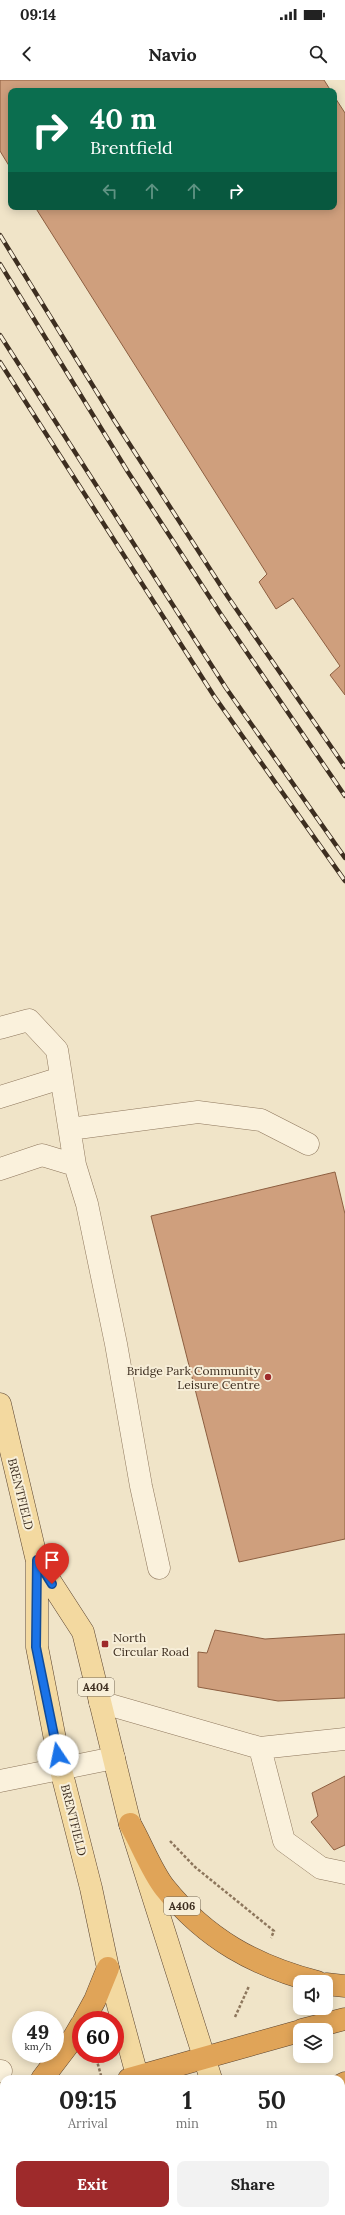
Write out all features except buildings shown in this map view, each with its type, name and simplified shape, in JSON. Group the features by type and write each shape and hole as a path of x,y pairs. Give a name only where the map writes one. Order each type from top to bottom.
{"highway":[{"name":"A406","path":"130,1824 164,1887 200,1924 237,1952 260,1964 295,1975"},
{"path":"89,2011 108,1968"},
{"path":"333,1985 345,1986"},
{"path":"327,2023 345,2018"},
{"path":"145,2075 205,2056 293,2032"},
{"path":"45,2075 72,2039"}],"main road":[{"name":"BRENTFIELD","path":"0,1404 37,1560 36,1647 61,1770 91,1888 108,1968 134,2075"},
{"name":"BRENTFIELD","path":"37,1560 83,1632 130,1824 205,2056"},
{"name":"A404","path":"205,2056 210,2075"}],"street":[{"path":"0,1028 29,1020 57,1050 75,1165 86,1204 116,1344 141,1486 159,1568"},
{"path":"0,1097 61,1078"},
{"path":"70,1129 198,1112 261,1120 308,1144"},
{"path":"0,1168 42,1155 75,1165"},
{"path":"100,1702 260,1748 345,1739"},
{"path":"260,1748 284,1840 321,1868 345,1873"},
{"path":"0,1781 61,1770 114,1758"}],"path":[{"path":"165,1836 194,1867 274,1931 268,1945"},
{"path":"234,2017 250,1985"},
{"path":"98,2063 101,2075"}],"railway":[{"path":"0,235 114,420 228,597 345,767"},
{"path":"0,264 128,472 220,613 345,796"},
{"path":"0,335 226,688 345,858"},
{"path":"0,362 214,696 345,881"}],"place":[{"name":"Bridge Park Community Leisure Centre","path":"268,1377"},
{"name":"North Circular Road","path":"105,1644"}],"route":[{"path":"52,1584 37,1560 36,1647 58,1755"}]}
